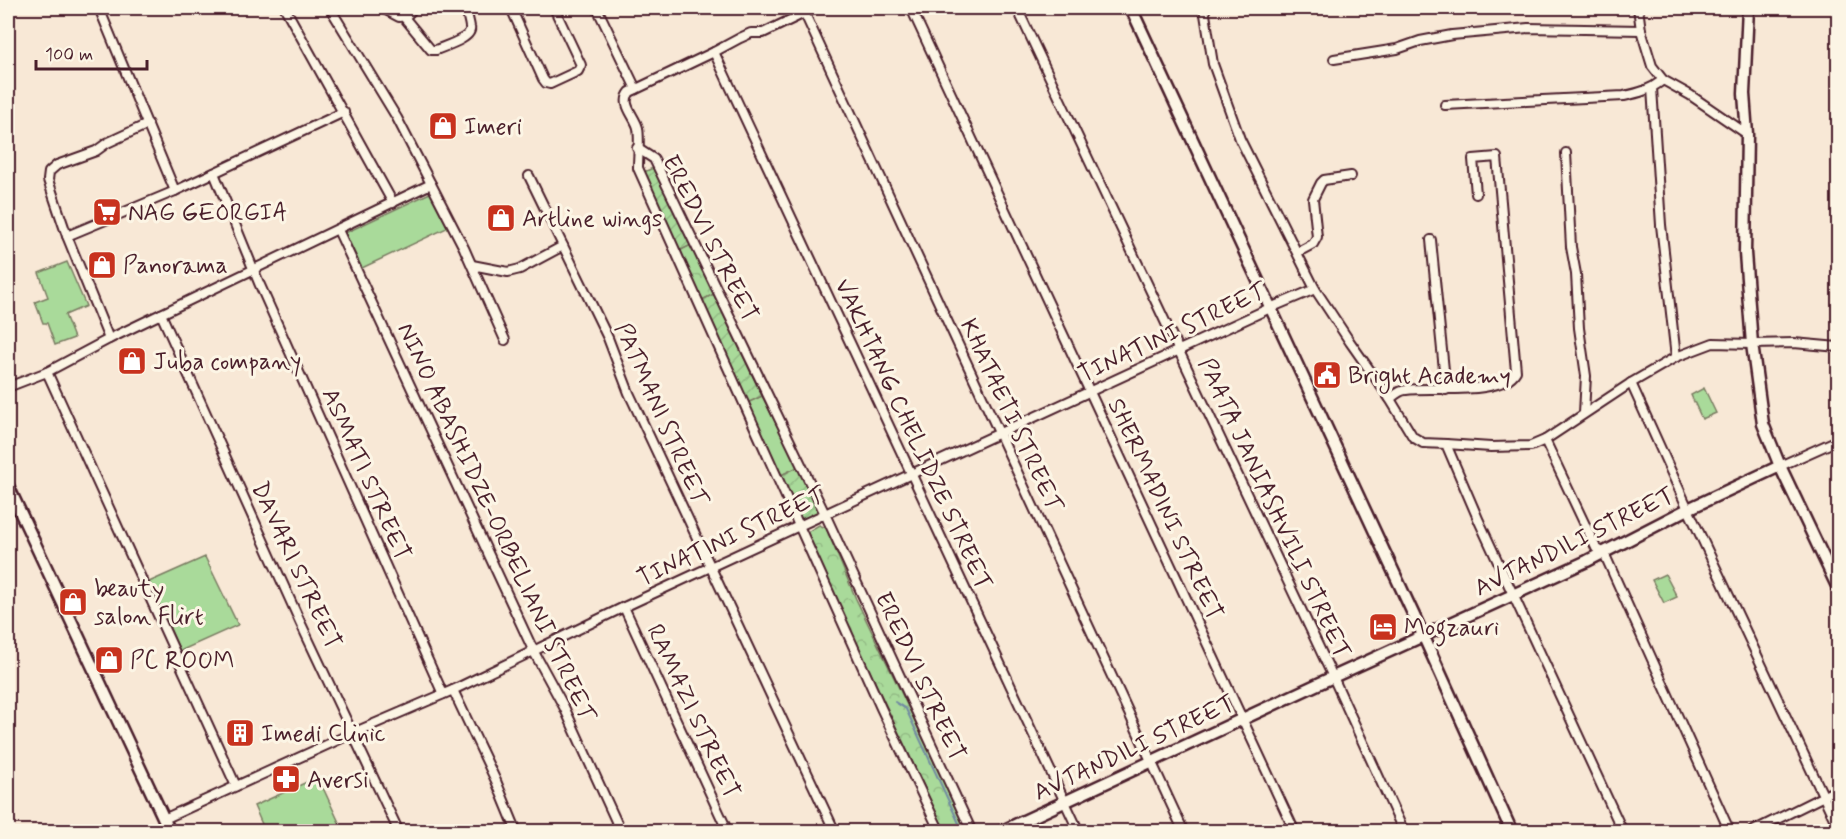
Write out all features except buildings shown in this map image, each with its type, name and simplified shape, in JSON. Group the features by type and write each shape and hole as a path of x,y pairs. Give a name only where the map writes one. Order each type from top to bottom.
{"street":[{"path":"99,8 175,191"},
{"path":"285,8 393,203"},
{"path":"330,8 397,118 472,265 505,340"},
{"path":"382,8 399,17 406,16 411,8"},
{"path":"403,16 431,50 436,50 470,33 468,8"},
{"path":"511,8 546,83 550,84 580,69 580,62 554,8"},
{"path":"597,8 636,89"},
{"path":"637,148 638,128 626,101 627,95 740,38 752,33 763,33 815,8"},
{"name":"SHERMADINI STREET","path":"911,8 1295,831"},
{"name":"PAATA JANIASHVILI STREET","path":"1017,8 1404,831"},
{"path":"1131,8 1512,831"},
{"path":"1204,8 1213,64 1236,129 1315,289 1390,399 1413,437 1423,443 1491,447 1532,446 1676,357 1713,342 1794,343 1839,347"},
{"path":"1638,8 1641,30 1652,66 1663,80 1690,94 1747,134"},
{"path":"1748,8 1744,94 1747,134 1745,253 1752,344 1763,424 1780,466 1839,588"},
{"name":"KHATAETI STREET","path":"805,14 1184,831"},
{"path":"1334,59 1397,49 1420,41 1452,35 1528,28 1641,30"},
{"name":"VAKHTANG CHELIDZE STREET","path":"714,52 1079,831"},
{"path":"1445,105 1624,96 1653,88 1663,80"},
{"path":"1653,88 1661,225 1676,357"},
{"path":"68,236 175,191 344,112"},
{"path":"109,339 68,236 48,180 49,172 57,165 96,151 107,143 148,124"},
{"name":"EREDVI STREET","path":"637,148 654,159 825,514 972,831"},
{"name":"EREDVI STREET","path":"637,148 638,168 881,708 940,831"},
{"path":"1566,153 1571,247 1576,274 1579,328 1586,376 1584,413"},
{"path":"1390,399 1404,390 1446,390 1498,385 1512,379 1516,371 1497,157 1473,159 1476,194"},
{"name":"ASMATI STREET","path":"214,173 254,271 443,694"},
{"name":"PATMANI STREET","path":"529,176 608,338 629,393 836,831"},
{"path":"1298,252 1313,244 1317,237 1313,199 1321,183 1324,180 1351,176"},
{"path":"8,387 47,372 109,339 431,184"},
{"name":"NINO ABASHIDZE-ORBELIANI STREET","path":"338,230 534,652 564,707 621,831"},
{"path":"1431,240 1446,390"},
{"path":"472,265 507,272 514,271 563,246"},
{"name":"TINATINI STREET","path":"164,819 453,690 624,607 1315,289"},
{"name":"DAVARI STREET","path":"161,314 297,615 399,831"},
{"path":"47,372 236,786"},
{"path":"1631,383 1688,509 1839,827"},
{"path":"1545,440 1596,548 1604,554 1731,831"},
{"name":"AVTANDILI STREET","path":"1000,831 1423,635 1604,554 1688,509 1839,440"},
{"path":"1446,444 1479,521 1623,831"},
{"path":"8,486 170,831"},
{"name":"RAMAZI STREET","path":"624,607 728,831"},
{"path":"453,690 517,831"},
{"path":"1751,831 1839,789"}],"green space":[{"path":"653,168 691,245 679,251 644,172"},
{"path":"432,192 449,227 362,268 345,233"},
{"path":"691,245 714,294 702,300 679,251"},
{"path":"67,262 86,306 65,315 74,338 55,345 47,323 43,323 35,302 48,297 39,273"},
{"path":"714,294 762,396 747,403 702,300"},
{"path":"1704,388 1716,413 1702,419 1691,395"},
{"path":"762,396 798,467 779,476 747,403"},
{"path":"798,467 819,511 802,521 779,476"},
{"path":"819,525 826,528 856,599 968,831 945,831 811,546 807,532"},
{"path":"205,557 238,625 180,651 149,582"},
{"path":"1665,574 1677,597 1664,603 1652,580"},
{"path":"318,777 343,831 265,831 254,806"}],"waterway":[{"path":"895,702 906,709 963,832"}],"place":[{"name":"Imeri","path":"443,126"},
{"name":"NAG GEORGIA","path":"107,212"},
{"name":"Artline wings","path":"501,218"},
{"name":"Panorama","path":"102,265"},
{"name":"Juba company","path":"132,361"},
{"name":"Bright Academy","path":"1327,375"},
{"name":"beauty salon Flirt","path":"73,602"},
{"name":"Mogzauri","path":"1383,627"},
{"name":"PC ROOM","path":"109,660"},
{"name":"Imedi Clinic","path":"240,733"},
{"name":"Aversi","path":"286,779"}]}
